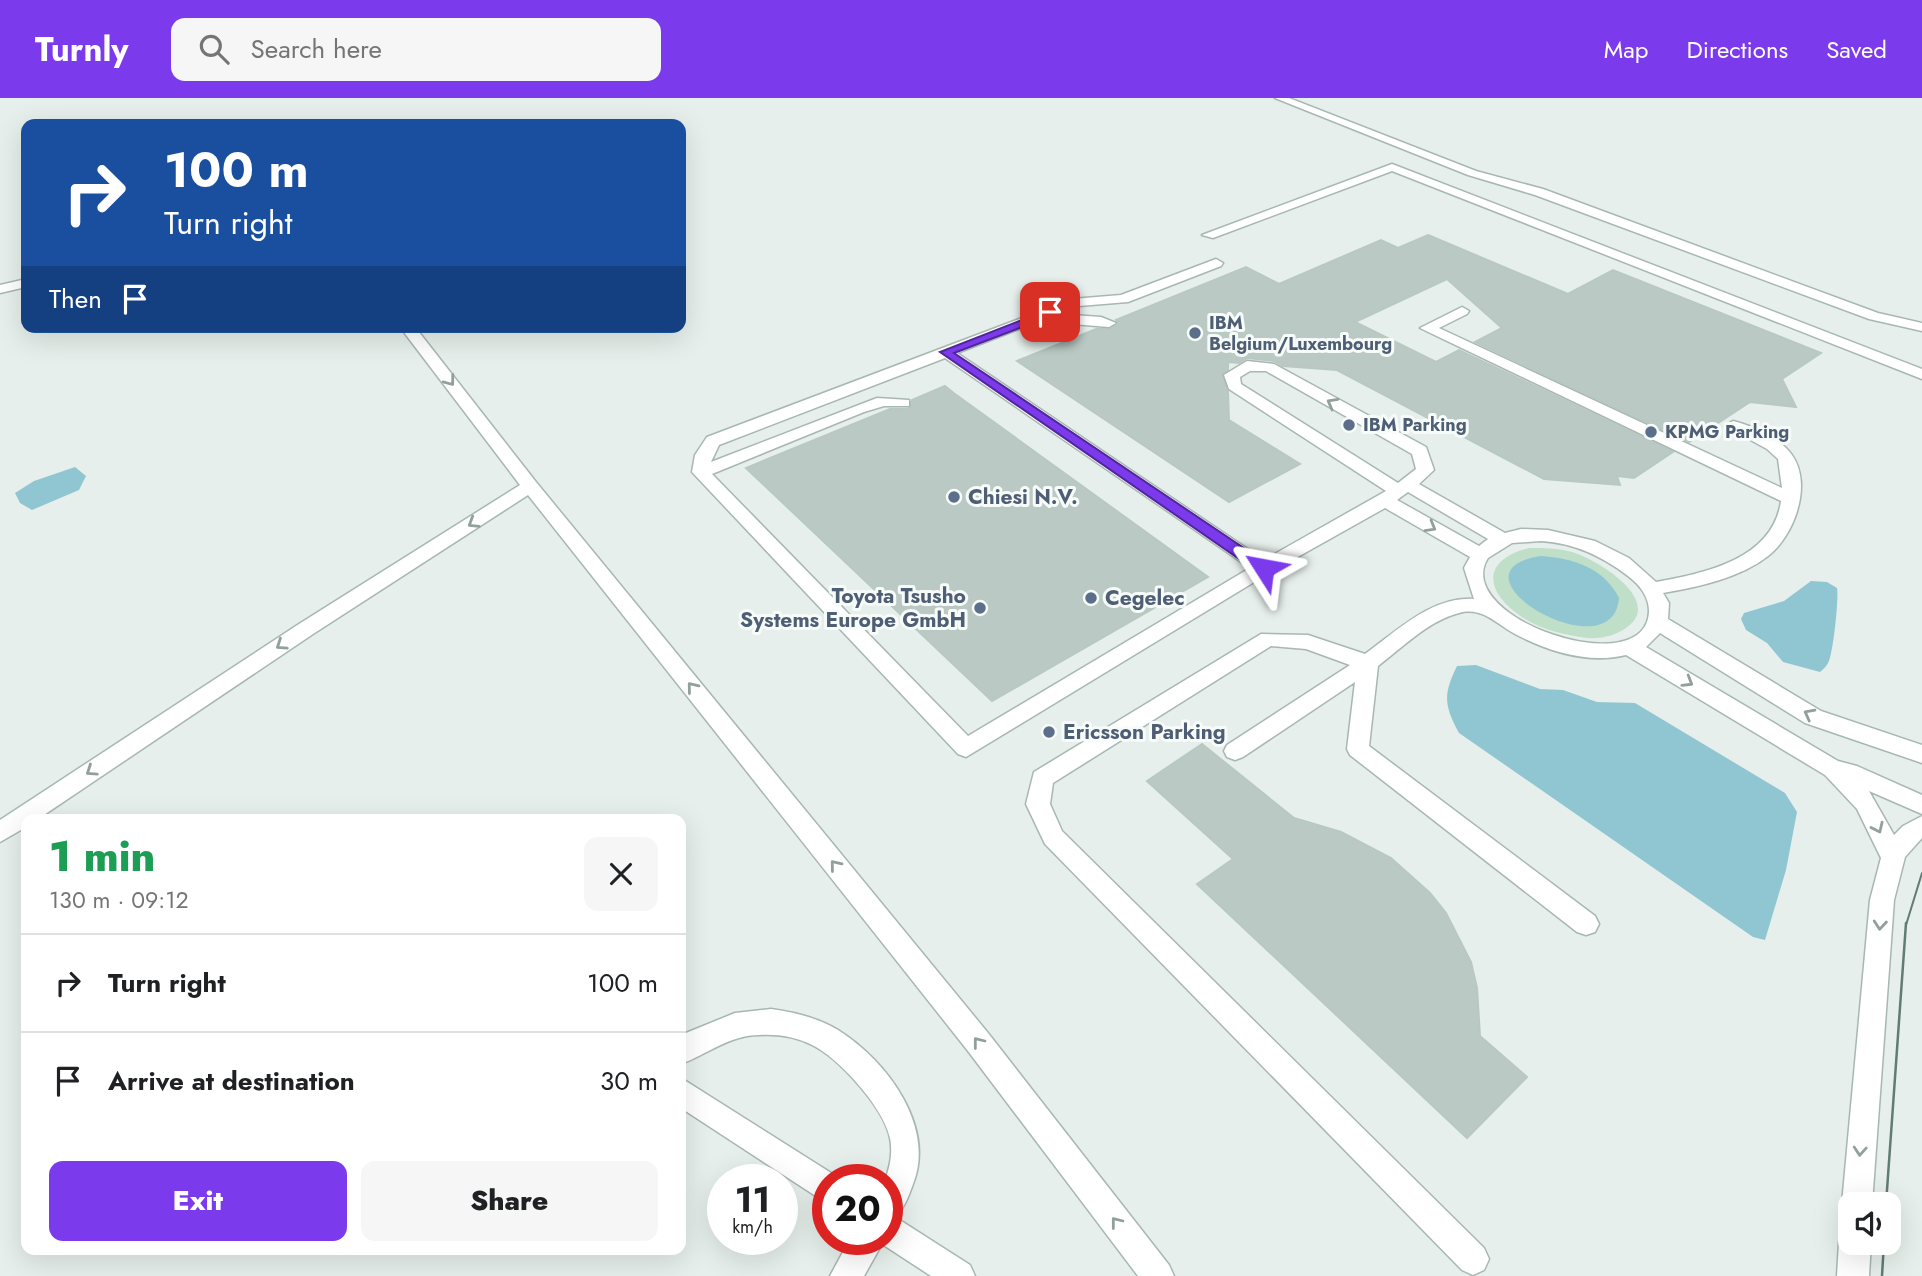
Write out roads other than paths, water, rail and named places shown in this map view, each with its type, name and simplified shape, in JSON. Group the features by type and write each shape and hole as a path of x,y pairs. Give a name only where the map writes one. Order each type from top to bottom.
{"street":[{"path":"1280,98 1472,173 1539,192 1874,316 1922,341"},
{"path":"1208,234 1392,167 1922,374"},
{"path":"953,357 1077,302 1123,299 1216,263"},
{"path":"0,289 21,284"},
{"path":"1462,310 1427,328 1790,499"},
{"path":"1874,316 1922,327"},
{"path":"701,472 703,455 713,441 1067,319 1089,318 1109,323"},
{"path":"413,333 530,486 978,1042 1158,1276"},
{"path":"953,357 1264,568"},
{"path":"701,472 965,748 1264,568 1397,492 1425,470 1420,451 1269,367 1247,366 1232,375 1234,386 1397,492 1479,554"},
{"path":"701,472 858,409 883,401 903,403"},
{"path":"1651,589 1708,576 1756,556 1777,538 1787,524 1790,470 1782,455 1765,442 1733,426"},
{"path":"27,814 306,629 530,486"},
{"path":"1397,492 1500,540"},
{"path":"1534,535 1573,540 1623,562 1640,575 1651,589 1660,612 1658,622 1648,637 1629,647 1592,650 1540,639 1511,625 1489,607 1475,582 1474,568 1479,554 1500,540 1534,535"},
{"path":"1235,751 1368,663 1429,617 1460,605 1489,607"},
{"path":"1658,622 1813,717 1872,740 1922,754"},
{"path":"1368,663 1308,642 1268,639 1042,778 1038,804 1053,837 1473,1259"},
{"path":"1629,647 1833,769 1866,803 1893,858"},
{"path":"1368,663 1358,749 1586,924"},
{"path":"1833,769 1849,772 1922,805"},
{"path":"0,832 21,818"},
{"path":"1858,1192 1882,900 1893,858 1904,836 1922,826"},
{"path":"686,1048 710,1033 768,1022 796,1026 828,1039 858,1065 885,1096 905,1139 903,1166"},
{"path":"686,1095 812,1178"},
{"path":"903,1239 959,1276"},
{"path":"846,1276 858,1255"},
{"path":"1853,1276 1854,1255"}],"water":[{"path":"75,467 86,476 79,490 32,510 20,503 15,493 34,481"},
{"path":"1541,556 1576,562 1605,579 1619,598 1610,619 1590,626 1565,623 1539,612 1519,597 1509,580 1515,566"},
{"path":"1811,581 1827,582 1837,588 1832,649 1828,663 1820,672 1783,662 1767,643 1746,630 1741,619 1744,613 1784,601"},
{"path":"1476,665 1540,689 1563,690 1597,702 1635,703 1785,793 1797,812 1786,870 1765,940 1753,937 1459,733 1448,707 1449,685 1457,666"}],"tram line":[{"path":"1906,925 1922,873"},
{"path":"1887,1192 1906,923"},
{"path":"1882,1276 1883,1255"}],"place":[{"name":"IBM Belgium/Luxembourg","path":"1195,333"},
{"name":"IBM Parking","path":"1349,425"},
{"name":"KPMG Parking","path":"1651,432"},
{"name":"Chiesi N.V.","path":"954,497"},
{"name":"Cegelec","path":"1091,598"},
{"name":"Toyota Tsusho Systems Europe GmbH","path":"980,608"},
{"name":"Ericsson Parking","path":"1049,732"}]}
